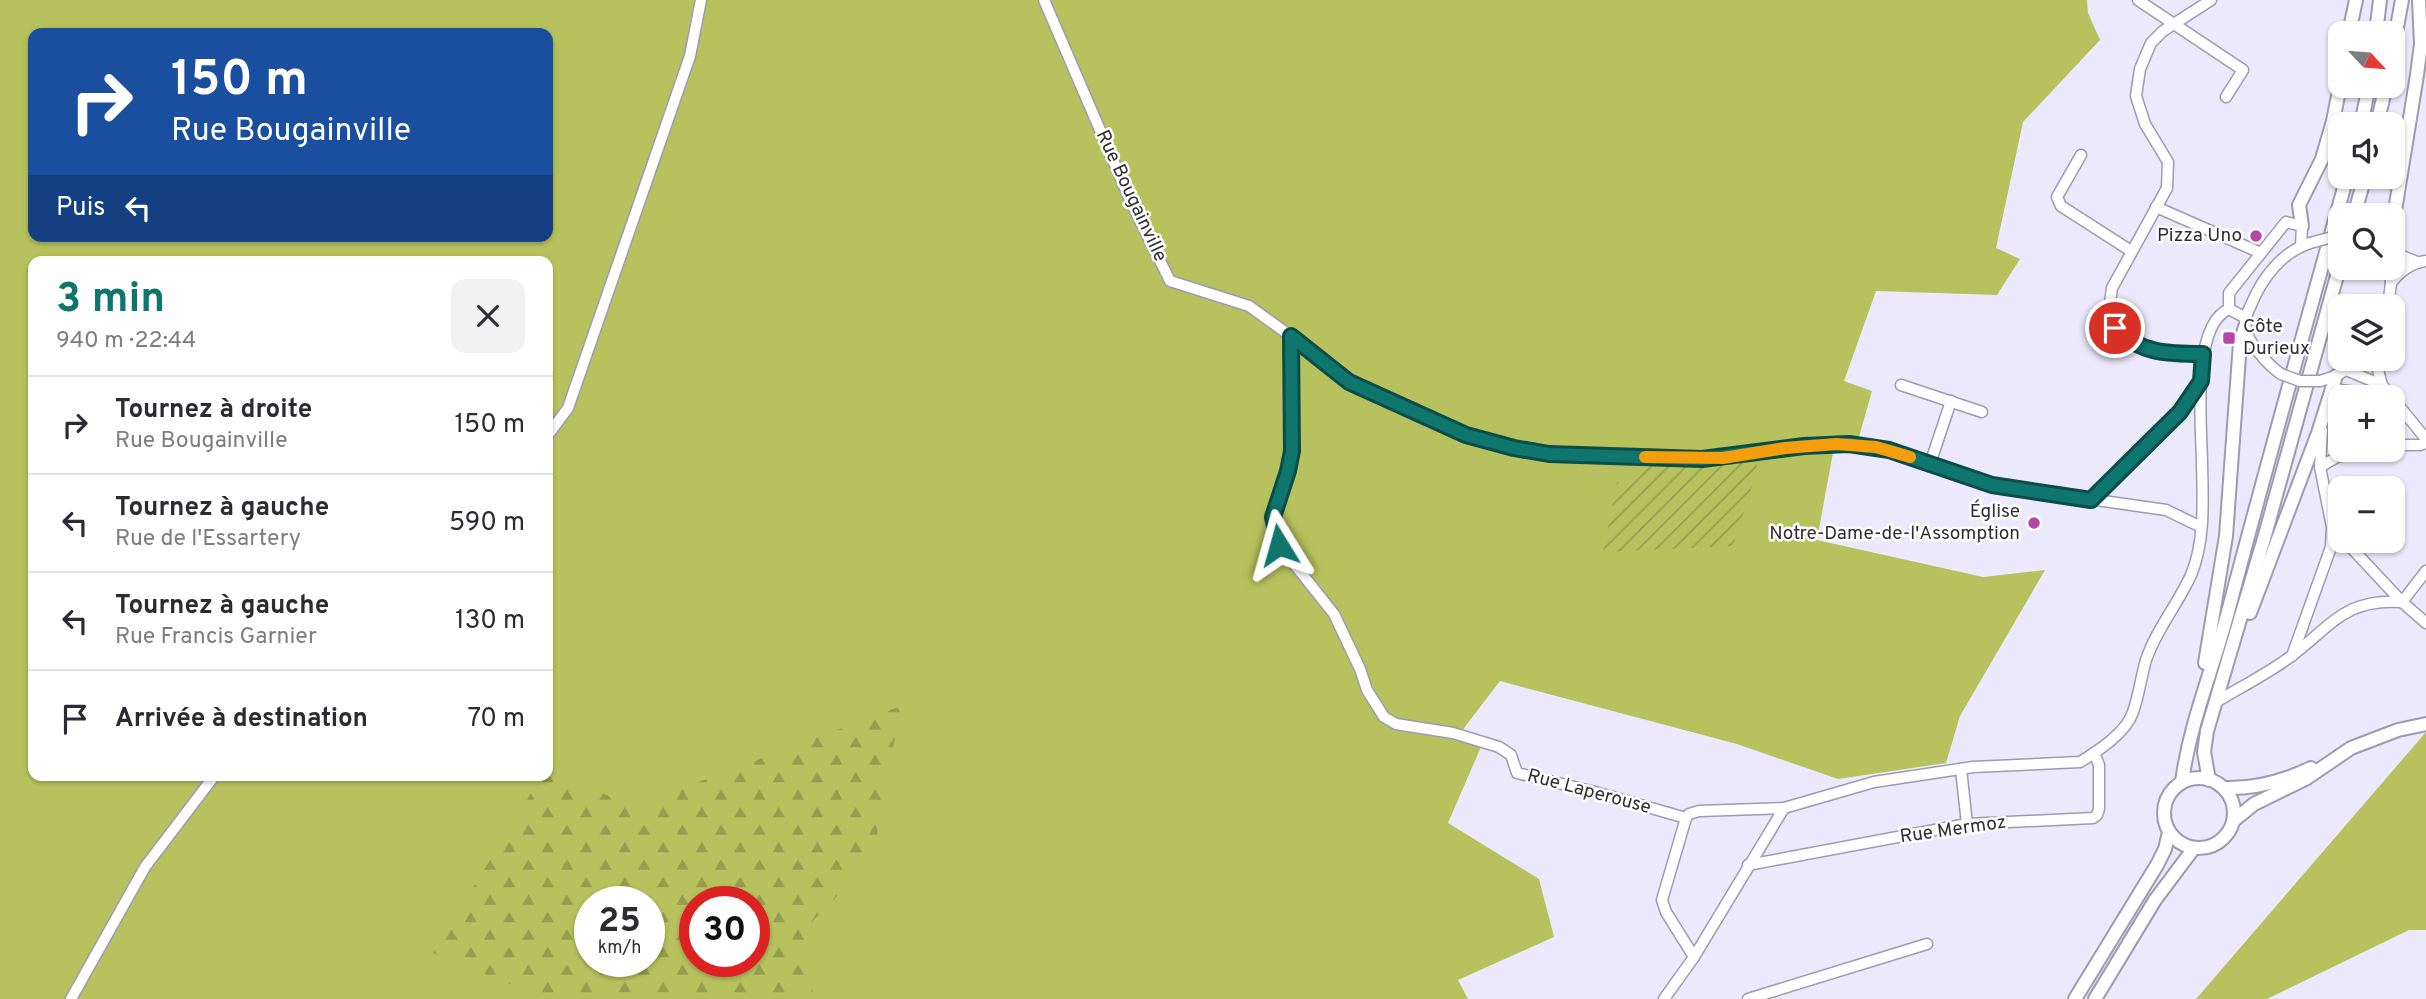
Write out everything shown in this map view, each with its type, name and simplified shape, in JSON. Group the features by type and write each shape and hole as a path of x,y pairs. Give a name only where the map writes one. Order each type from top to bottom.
{"main road":[{"path":"2352,21 2356,0"},
{"path":"2377,21 2379,0"},
{"path":"2399,21 2403,0"},
{"path":"2396,203 2423,41 2419,0"},
{"path":"2302,226 2299,205 2322,159 2338,98"},
{"path":"2182,782 2199,703 2228,615 2344,189"},
{"path":"2209,779 2204,743 2336,280"},
{"path":"2199,703 2226,536 2239,352 2245,322"},
{"path":"2216,702 2338,378"},
{"path":"2224,788 2275,782 2365,742 2398,730 2426,724"},
{"path":"2233,821 2254,804 2307,778 2334,758"},
{"path":"2209,779 2224,788 2231,798 2233,821 2230,831 2215,845 2194,848 2176,840 2169,832 2164,820 2164,807 2169,795 2182,782 2209,779"},
{"path":"2075,999 2101,961 2157,865 2169,832"},
{"path":"2095,999 2163,887 2194,848"}],"street":[{"path":"553,428 568,408 690,56 701,0"},
{"name":"Rue Bougainville","path":"1044,0 1131,202 1170,281 1249,306 1349,382 1466,435 1549,454 1702,459 1836,444 1876,447 1992,485 2166,510 2201,527"},
{"path":"2138,0 2243,70 2226,97"},
{"path":"2203,354 2156,352 2128,341 2115,328 2109,310 2112,288 2167,188 2168,162 2145,124 2136,96 2140,69 2151,44 2163,31 2211,0"},
{"path":"2081,155 2057,197 2061,206 2131,251"},
{"path":"2156,207 2261,253"},
{"path":"2094,754 2130,718 2146,659 2191,575 2201,527 2201,381 2203,354 2211,329 2225,311 2228,293 2286,222 2302,226 2306,244"},
{"path":"2245,322 2258,286 2277,263 2306,244 2328,238"},
{"path":"2405,256 2422,262"},
{"path":"2391,283 2397,275 2422,262"},
{"path":"2390,294 2391,280"},
{"path":"2225,311 2245,322 2257,351 2268,365 2281,374 2300,381 2338,378 2382,385 2378,371"},
{"name":"Rue Laperouse","path":"1291,336 1292,451 1275,507 1274,530 1279,545 1334,614 1367,690 1384,717 1396,724 1453,733 1499,747 1511,755 1517,773 1686,818 1699,811 1784,808 1874,782 1961,769 2080,762 2094,754"},
{"path":"2338,378 2347,371"},
{"path":"2338,378 2344,385"},
{"path":"2091,500 2180,412 2201,381"},
{"path":"1901,384 1983,412"},
{"path":"1930,464 1951,401"},
{"path":"2323,416 2320,467 2328,507"},
{"path":"2405,416 2424,442"},
{"path":"2405,444 2424,442"},
{"path":"2320,467 2328,462"},
{"path":"2292,656 2329,553"},
{"path":"2356,553 2402,602 2426,623"},
{"path":"2402,602 2426,571"},
{"path":"2216,702 2292,656 2342,614 2360,605 2380,600 2402,602"},
{"name":"Rue Mermoz","path":"1748,865 1967,824 2093,818 2099,809 2099,765 2094,754"},
{"path":"1961,769 1967,824"},
{"path":"71,999 145,867 210,781"},
{"path":"1664,999 1695,957 1784,808"},
{"path":"1686,818 1662,900 1666,912 1695,957"},
{"path":"1748,999 1927,944"}],"green space":[{"path":"0,0 2087,0 2088,13 2100,40 2023,122 1996,248 2020,259 1997,295 1876,291 1844,381 1872,391 1859,437 1834,447 1817,540 1983,577 2045,570 1960,716 1946,763 1838,779 1737,744 1500,681 1461,732 1481,747 1448,823 1539,879 1554,937 1458,980 1468,999 0,999"},
{"path":"1759,456 1733,546 1603,552 1617,482 1627,483 1641,462 1715,462"},
{"path":"901,706 872,860 810,924 813,999 547,999 433,953 538,781 553,781 553,769 632,807"},
{"path":"2426,732 2426,930 2409,930 2267,999 2196,999"}],"slow traffic":[{"path":"1645,457 1723,458 1823,444 1876,447 1910,457"}],"place":[{"name":"Pizza Uno","path":"2256,236"},
{"name":"Côte Durieux","path":"2229,338"},
{"name":"Église Notre-Dame-de-l'Assomption","path":"2034,523"}],"route":[{"path":"1279,545 1273,517 1292,451 1291,336 1349,382 1466,435 1514,448 1549,454 1702,459 1823,444 1849,444 1889,450 1992,485 2091,500 2180,412 2201,381 2203,354 2156,352 2128,341 2115,328"}]}
